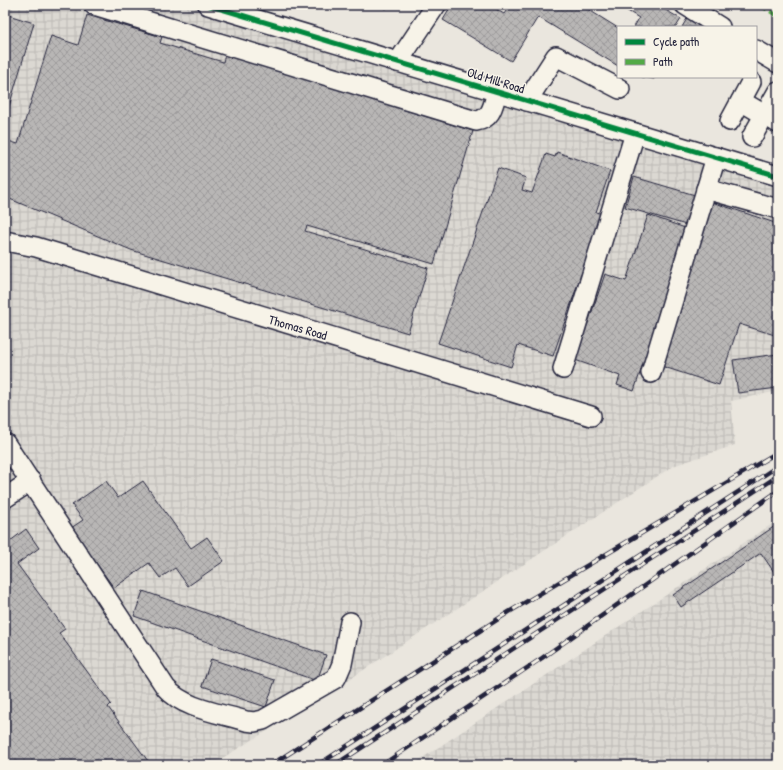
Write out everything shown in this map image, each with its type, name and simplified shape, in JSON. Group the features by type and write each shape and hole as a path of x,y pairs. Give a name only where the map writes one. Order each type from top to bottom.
{"street":[{"path":"94,5 476,121 483,120 490,114 497,92"},
{"name":"Old Mill Road","path":"208,5 778,176"},
{"path":"398,62 436,5"},
{"path":"685,5 718,26"},
{"path":"757,51 778,63"},
{"path":"527,101 556,56 620,89"},
{"path":"730,121 751,82"},
{"path":"752,137 771,119 778,91"},
{"path":"741,101 771,119"},
{"path":"563,369 635,133"},
{"path":"651,373 716,157"},
{"path":"706,189 778,209"},
{"name":"Thomas Road","path":"5,241 36,248 447,371 591,416"},
{"path":"5,443 166,688 173,696 183,702 246,721 254,722 264,720 336,678 342,664 350,622"},
{"path":"5,498 31,481"}],"shaded area":[{"path":"5,5 208,5 778,176 778,391 731,401 735,445 673,466 321,698 211,765 5,765"},
{"path":"778,520 778,765 412,765 445,743"}],"building":[{"path":"380,5 388,5 386,9"},
{"path":"452,5 489,5 504,14 510,5 581,5 617,27 617,65 538,17 511,61 443,20"},
{"path":"618,5 657,5 681,19 677,26 635,26 639,18"},
{"path":"5,14 34,23 5,120"},
{"path":"87,15 162,37 160,43 223,62 225,54 473,131 434,264 307,226 305,231 428,268 408,333 131,250 5,197 5,140 18,144 51,36 78,45"},
{"path":"688,17 702,26 683,26"},
{"path":"557,152 610,171 596,212 602,214 553,356 518,345 511,367 438,343 498,168 526,178 522,190 532,193 546,154 555,157"},
{"path":"634,177 695,195 686,225 625,207"},
{"path":"712,202 778,224 778,336 739,324 719,385 658,365"},
{"path":"648,215 688,229 634,391 617,385 620,376 575,360 605,274 626,281"},
{"path":"778,354 778,388 738,393 733,360"},
{"path":"106,481 118,498 143,481 191,548 207,537 224,561 188,586 175,568 160,578 149,563 114,588 71,528 83,520 72,505"},
{"path":"778,524 778,578 761,553 681,607 673,595"},
{"path":"26,529 39,548 17,564 65,629 59,633 111,704 108,707 151,765 5,765 5,545"},
{"path":"143,591 326,655 317,681 134,616"},
{"path":"211,659 275,680 266,707 202,686"}],"railway":[{"path":"271,765 509,612 778,452"},
{"path":"318,765 778,466"},
{"path":"335,765 778,476"},
{"path":"382,765 542,658 778,491"}],"marked path":[{"path":"760,5 778,16"}],"cycle path":[{"path":"208,5 778,176"}]}
